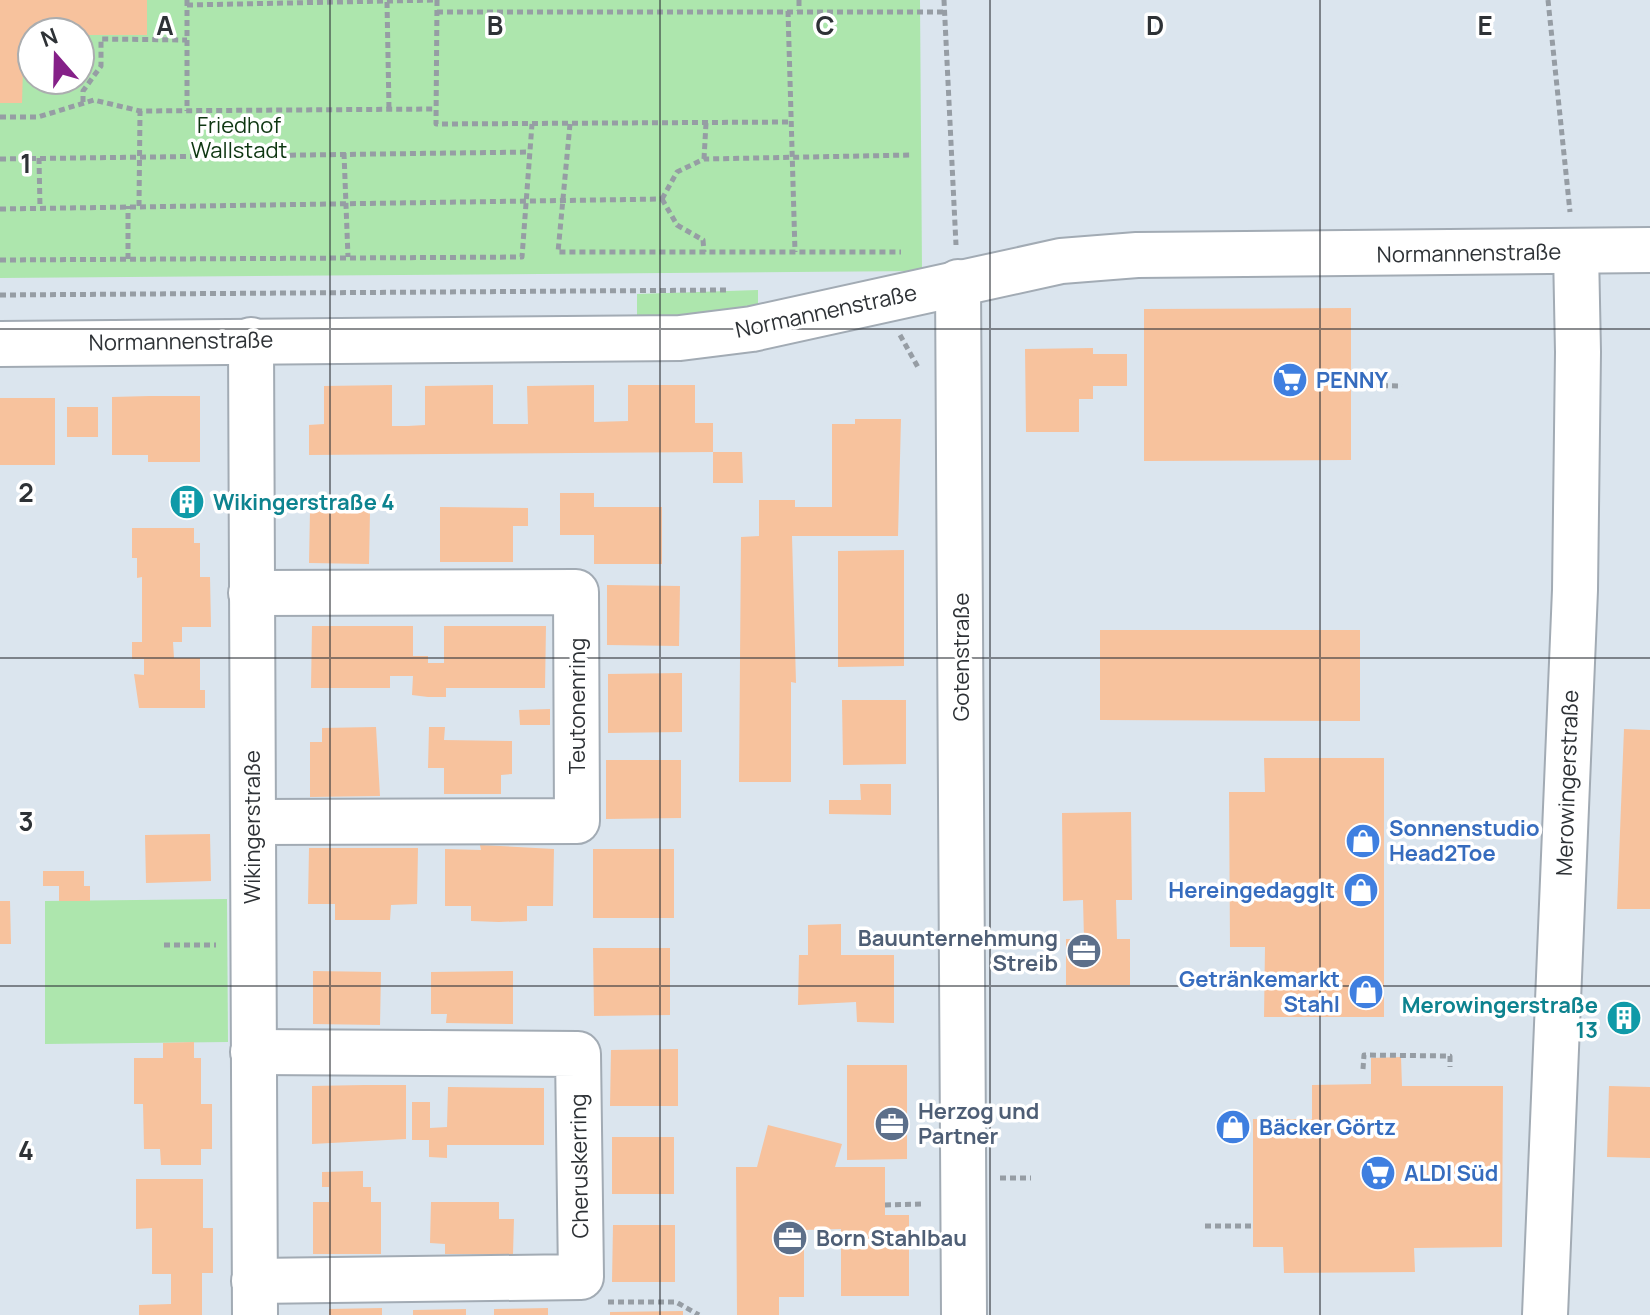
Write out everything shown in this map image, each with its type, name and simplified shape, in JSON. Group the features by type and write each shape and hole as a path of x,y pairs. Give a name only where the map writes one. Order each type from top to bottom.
{"street":[{"name":"Normannenstraße","path":"0,344 680,338 752,329 1061,261 1137,255 1650,250"},
{"name":"Merowingerstraße","path":"1545,1315 1575,590 1576,251"},
{"name":"Gotenstraße","path":"958,282 964,1315"},
{"name":"Wikingerstraße","path":"251,340 254,1298"},
{"name":"Teutonenring","path":"251,593 576,592 577,821 253,822"},
{"name":"Cheruskerring","path":"253,1052 578,1054 581,1277"},
{"path":"254,1298 581,1277"}],"path":[{"path":"187,111 187,2 437,0 436,124 791,122"},
{"path":"799,0 799,11"},
{"path":"944,0 958,282"},
{"path":"1548,0 1565,178 1576,251"},
{"path":"387,2 389,109"},
{"path":"788,11 795,252"},
{"path":"437,12 945,12"},
{"path":"83,102 83,91 101,66 101,39 187,40"},
{"path":"0,117 38,117 94,100 140,111 436,109"},
{"path":"139,206 140,111"},
{"path":"704,159 706,123"},
{"path":"0,260 522,257 532,124"},
{"path":"570,124 558,252 901,252"},
{"path":"0,159 530,152"},
{"path":"344,153 348,257"},
{"path":"662,199 677,172 704,159 912,155"},
{"path":"39,158 40,208"},
{"path":"0,209 662,199"},
{"path":"662,199 677,225 703,240 704,252"},
{"path":"128,206 128,259"},
{"path":"0,295 740,290"},
{"path":"872,302 899,334 926,381 959,391"},
{"path":"1352,385 1402,386"},
{"path":"164,945 253,944"},
{"path":"1363,1069 1364,1055 1450,1056 1450,1067"},
{"path":"1205,1226 1253,1226"},
{"path":"581,1277 596,1302 676,1302 699,1315"}],"green space":[{"name":"Friedhof Wallstadt","path":"0,0 920,0 922,271 0,278"},
{"path":"758,290 758,316 637,320 637,294"},
{"path":"227,899 228,1042 45,1044 45,901"}],"building":[{"path":"0,0 147,0 147,35 96,35 96,16 16,16 16,96 22,96 22,103 0,103"},
{"path":"1351,308 1351,460 1144,461 1144,309"},
{"path":"1093,348 1093,354 1127,354 1127,386 1093,386 1093,399 1079,399 1079,432 1026,432 1025,349"},
{"path":"392,385 392,426 408,426 425,425 425,386 493,385 493,424 528,424 527,386 594,385 594,422 628,421 628,385 695,385 695,423 713,423 713,452 309,455 309,425 324,424 324,386"},
{"path":"200,396 200,462 148,462 148,455 112,455 112,397"},
{"path":"0,398 55,398 55,465 0,465"},
{"path":"67,407 98,407 98,437 67,437"},
{"path":"855,419 901,419 898,536 792,536 796,683 791,682 791,782 739,782 741,537 759,536 759,500 795,500 795,507 832,507 832,424 855,424"},
{"path":"713,452 742,452 743,483 713,483"},
{"name":"Wikingerstraße 4","path":"174,493 200,494 200,510 174,510"},
{"path":"560,493 594,493 594,507 662,507 662,564 594,564 594,535 560,535"},
{"path":"343,496 375,497 374,511 370,511 369,564 309,563 310,510 342,510"},
{"path":"440,507 528,508 528,526 513,526 513,562 440,562"},
{"path":"132,528 194,528 194,543 200,543 200,577 210,577 211,627 182,627 182,642 173,642 174,658 200,658 200,690 205,690 205,708 139,708 134,674 144,675 144,659 132,659 132,642 142,642 142,577 137,578 137,558 132,558"},
{"path":"904,550 904,666 838,667 838,551"},
{"path":"607,585 680,586 679,646 607,645"},
{"path":"312,626 413,626 413,656 428,656 428,663 444,663 444,626 546,626 545,688 446,688 446,697 428,697 412,695 413,676 390,676 390,688 311,688"},
{"path":"1100,630 1360,630 1360,721 1100,720"},
{"path":"682,673 682,732 608,733 608,674"},
{"path":"842,700 906,700 906,764 843,765"},
{"path":"550,709 550,725 520,725 519,710"},
{"path":"376,727 380,796 310,797 310,742 322,742 322,728"},
{"path":"429,727 445,727 444,740 512,741 512,774 501,775 501,794 444,794 444,768 428,768"},
{"path":"1624,729 1650,730 1650,909 1617,909"},
{"path":"1264,758 1384,758 1384,1017 1264,1017 1265,947 1230,947 1229,792 1265,792"},
{"path":"606,760 681,760 681,818 606,819"},
{"path":"860,784 891,784 891,815 829,814 829,800 861,800"},
{"path":"1131,812 1132,900 1116,900 1117,939 1130,939 1130,985 1066,985 1066,939 1084,939 1083,900 1063,901 1062,813"},
{"path":"210,834 211,881 146,883 145,835"},
{"path":"480,845 554,849 553,906 527,906 527,921 499,922 471,921 471,906 445,906 445,849 481,850"},
{"path":"309,848 418,848 417,904 391,905 390,920 335,920 335,904 308,904"},
{"path":"593,849 674,849 674,918 593,918"},
{"path":"43,871 84,871 84,886 90,886 90,901 59,901 59,886 43,886"},
{"path":"0,901 10,901 11,944 0,944"},
{"path":"841,924 841,955 894,955 894,1023 857,1022 856,1002 798,1005 799,955 808,955 808,925"},
{"path":"593,948 670,948 670,1015 594,1016"},
{"path":"313,971 381,972 380,1025 313,1024"},
{"path":"513,971 513,1024 446,1023 447,1014 431,1014 431,972"},
{"name":"Merowingerstraße 13","path":"1612,1009 1637,1010 1637,1026 1611,1025"},
{"path":"194,1042 194,1058 201,1058 201,1104 212,1104 212,1149 201,1149 201,1165 161,1165 160,1149 144,1149 143,1104 134,1104 134,1058 163,1058 163,1043"},
{"path":"678,1049 678,1106 610,1106 611,1050"},
{"name":"ALDI Süd","path":"1401,1057 1402,1086 1503,1086 1502,1247 1414,1248 1415,1272 1284,1273 1283,1247 1253,1247 1253,1119 1312,1119 1312,1085 1371,1084 1371,1058"},
{"path":"847,1065 907,1065 907,1159 847,1160"},
{"path":"406,1085 406,1139 312,1144 312,1086"},
{"path":"1609,1086 1650,1087 1650,1158 1607,1157"},
{"path":"448,1087 544,1088 544,1145 447,1145 447,1158 429,1157 429,1140 412,1140 412,1102 430,1102 430,1128 447,1127"},
{"path":"768,1125 842,1144 835,1167 885,1167 885,1215 909,1215 909,1296 841,1296 841,1229 804,1230 804,1297 779,1297 779,1315 737,1315 736,1167 757,1167"},
{"path":"612,1137 674,1137 674,1194 612,1194"},
{"path":"363,1171 363,1187 371,1187 371,1202 381,1202 381,1254 313,1254 313,1202 329,1202 329,1187 322,1187 322,1172"},
{"path":"136,1179 203,1179 203,1228 213,1228 213,1273 202,1273 202,1315 139,1315 139,1305 171,1304 171,1274 152,1274 152,1228 136,1229"},
{"path":"431,1202 499,1202 499,1219 514,1219 513,1254 445,1254 445,1244 430,1243"},
{"path":"613,1225 675,1225 675,1282 612,1282"},
{"path":"382,1308 382,1315 329,1315 329,1309"},
{"path":"548,1308 548,1315 494,1315 494,1309"},
{"path":"466,1309 466,1315 413,1315 413,1310"},
{"path":"683,1311 683,1315 610,1315 610,1312"}],"place":[{"name":"PENNY","path":"1290,380"},
{"name":"Wikingerstraße 4","path":"187,502"},
{"name":"Sonnenstudio Head2Toe","path":"1363,841"},
{"name":"Hereingedagglt","path":"1361,890"},
{"name":"Bauunternehmung Streib","path":"1084,951"},
{"name":"Getränkemarkt Stahl","path":"1366,992"},
{"name":"Merowingerstraße 13","path":"1624,1018"},
{"name":"Herzog und Partner","path":"892,1124"},
{"name":"Bäcker Görtz","path":"1233,1127"},
{"name":"ALDI Süd","path":"1378,1173"},
{"name":"Born Stahlbau","path":"790,1238"}]}
